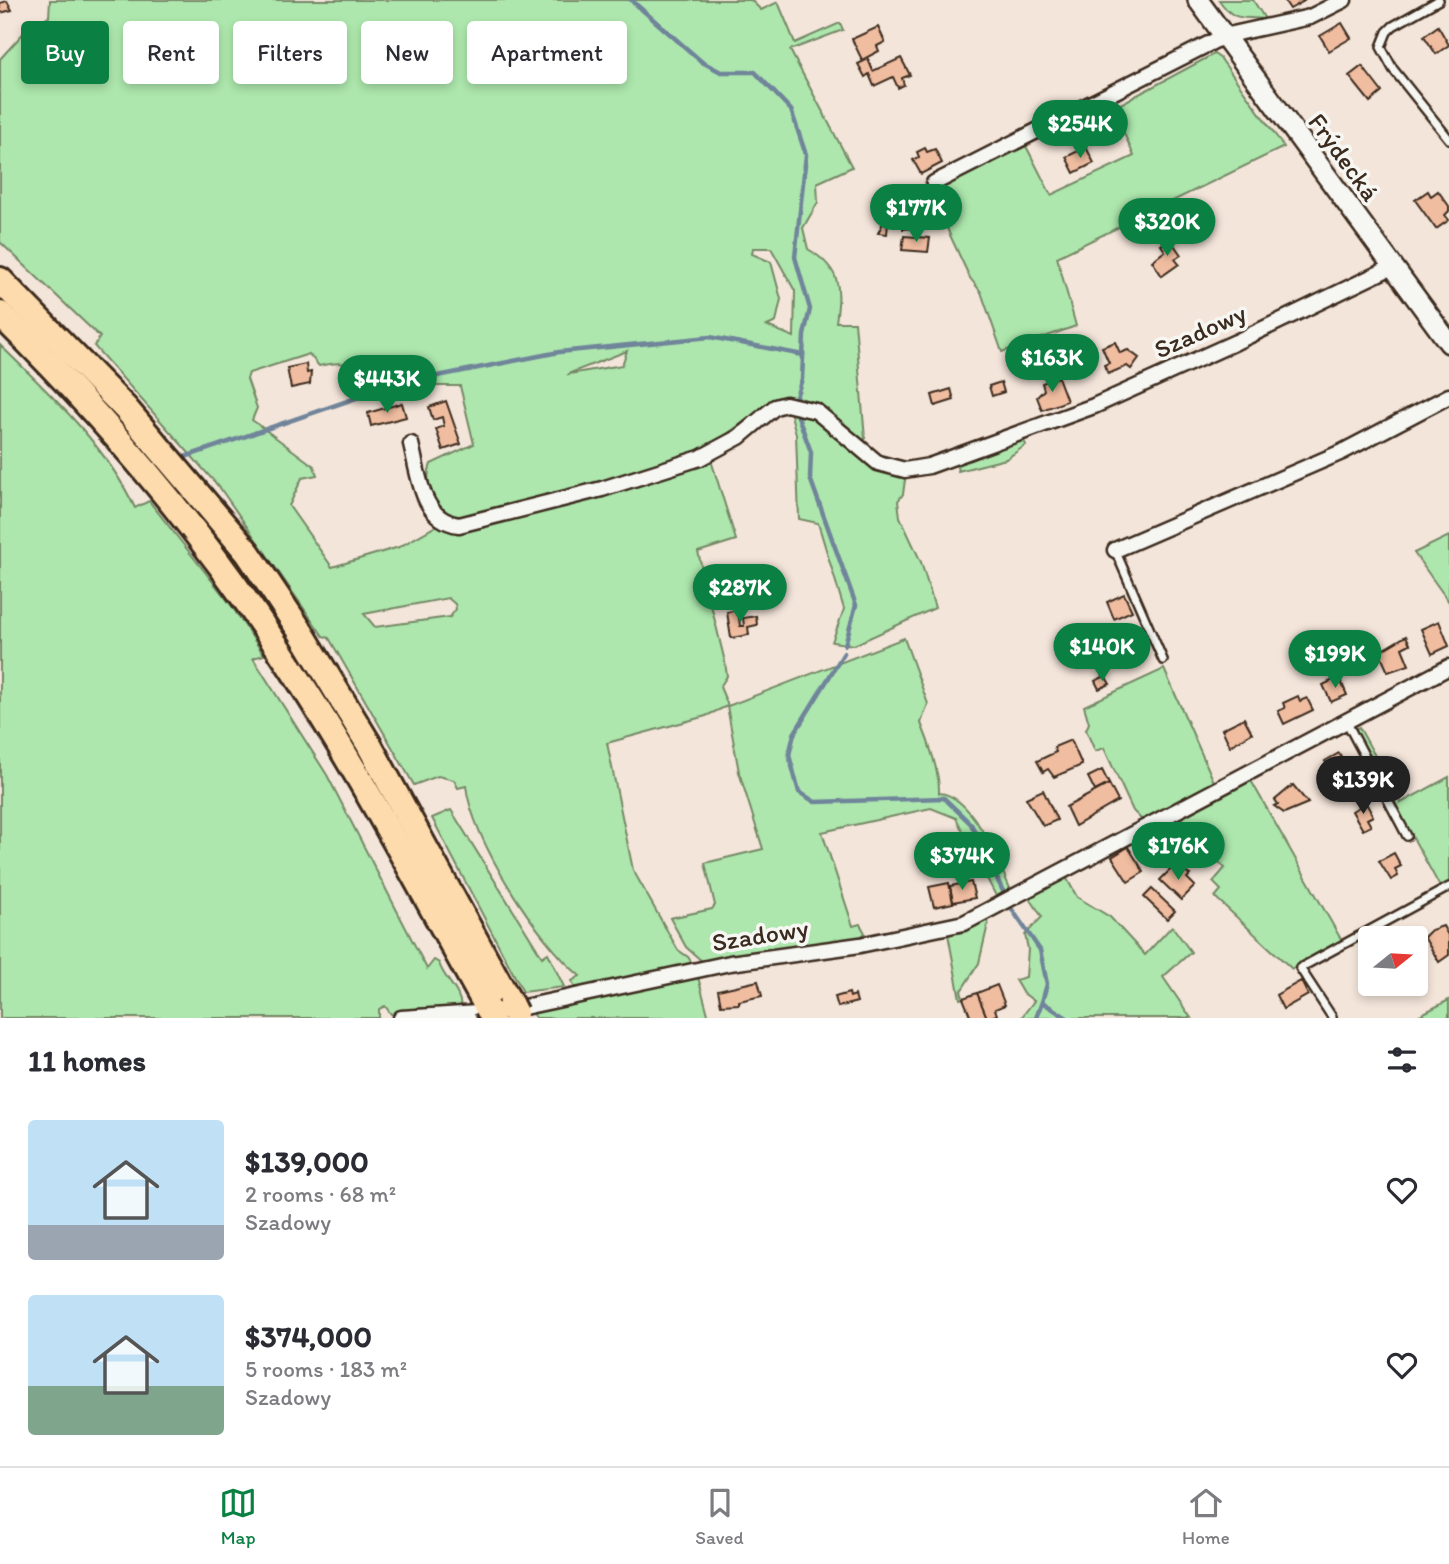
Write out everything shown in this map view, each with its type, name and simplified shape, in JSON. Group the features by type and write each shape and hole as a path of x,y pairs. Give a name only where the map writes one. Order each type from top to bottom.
{"highway":[{"path":"0,280 126,409 255,563 306,639 362,732 503,1012"},
{"path":"0,314 121,441 180,512 243,596 346,756 503,1012"}],"main road":[{"name":"Frýdecká","path":"1198,0 1449,343"}],"street":[{"path":"934,183 1224,36 1310,17 1344,0"},
{"name":"Szadowy","path":"411,444 431,511 444,523 467,525 602,489 689,462 738,437 775,407 795,405 816,411 859,451 878,463 905,470 929,466 1094,406 1392,267"},
{"path":"1115,550 1342,452 1449,396"},
{"path":"1346,721 1449,667"},
{"name":"Szadowy","path":"401,1018 503,1012 730,963 848,946 950,927 1346,721"}],"lane":[{"path":"1439,0 1393,26 1387,32 1381,47 1388,63 1449,139"},
{"path":"1115,550 1163,660"},
{"path":"1346,721 1407,836"},
{"path":"1332,1017 1300,968 1449,887"}],"green space":[{"path":"50,0 751,0 761,10 778,2 795,43 840,23 843,30 790,50 852,167 817,183 818,202 803,228 808,249 833,271 838,288 836,322 855,322 867,462 906,473 903,494 898,501 900,517 921,562 935,608 854,645 832,642 844,609 818,523 799,519 796,434 789,407 763,408 709,447 663,465 464,520 444,515 433,497 428,478 431,464 474,444 460,386 413,386 373,397 352,397 348,366 339,363 319,366 309,354 249,373 247,379 257,408 252,420 314,466 317,475 302,478 289,506 332,567 399,547 438,525 448,530 462,530 710,457 736,540 698,552 725,662 727,676 720,687 728,706 904,638 928,704 921,723 936,767 939,793 963,805 974,818 992,848 1011,891 997,898 956,818 931,808 822,832 853,926 860,924 865,933 858,940 704,963 686,947 670,918 712,909 715,905 705,863 763,849 739,772 727,706 706,716 607,743 633,870 678,950 688,957 694,966 576,992 572,981 580,976 545,939 510,888 480,834 466,786 458,788 454,780 438,776 414,785 329,638 323,636 220,488 94,346 100,337 0,242 0,59 21,36 21,84 109,84 109,21 41,21 49,17","holes":["753,248 771,248 795,291 794,337 767,326 776,322 781,299 771,262 752,254","627,351 622,365 569,374 570,373","448,598 455,604 456,609 450,617 375,627 364,614"]},
{"path":"1219,0 1253,0 1265,19 1234,15"},
{"path":"1214,54 1221,59 1284,147 1057,257 1076,326 1002,352 981,292 970,278 949,233 934,190 1026,146 1051,195 1134,156 1113,108"},
{"path":"0,345 57,401 92,441 123,485 135,508 149,501 231,605 264,655 253,658 327,775 427,969 434,960 439,963 458,995 461,1007 391,1014 385,1006 379,1009 379,1018 0,1018"},
{"path":"1023,439 1026,445 1006,459 958,471 956,463"},
{"path":"1449,536 1449,602 1414,553"},
{"path":"1164,669 1215,784 1143,821 1133,811 1104,748 1095,751 1086,730 1089,723 1084,706"},
{"path":"1359,727 1401,803 1449,777 1449,882 1440,887 1358,737 1355,729"},
{"path":"1249,777 1342,941 1292,969 1215,897 1221,890 1213,882 1225,868 1209,853 1199,864 1162,828 1162,824"},
{"path":"451,810 542,957 548,953 564,987 523,992 432,818"},
{"path":"1066,877 1077,897 1110,917 1145,955 1172,926 1191,952 1163,977 1191,1018 1021,1018 1034,1001 1022,992 1015,980 1026,977 1028,949 1025,935 1042,917 1028,895"},
{"path":"986,918 988,924 979,963 961,991 963,998 960,999 948,934"},
{"path":"698,977 709,1018 536,1018 533,1013"},
{"path":"1449,1000 1449,1018 1414,1018"}],"building":[{"path":"1284,0 1303,0 1304,1 1290,9"},
{"path":"7,1 12,10 0,13 0,3"},
{"path":"1342,23 1351,38 1329,51 1320,36"},
{"path":"1438,26 1449,45 1436,54 1424,36"},
{"path":"878,27 885,42 877,46 879,51 862,60 852,39"},
{"path":"901,58 910,75 902,78 904,85 898,88 893,77 874,86 869,74 865,77 858,64 868,59 873,71"},
{"path":"1362,66 1382,92 1370,102 1349,76"},
{"path":"1086,147 1094,163 1074,173 1066,157"},
{"path":"925,148 927,152 935,149 942,163 921,174 913,160 919,157 917,152"},
{"path":"1428,191 1431,196 1438,191 1449,206 1445,215 1449,220 1436,229 1415,200"},
{"path":"897,201 914,201 915,228 903,229 903,224 898,224 898,217 903,217 903,210 898,210"},
{"path":"883,223 888,224 887,234 878,233"},
{"path":"904,236 930,238 928,252 902,250"},
{"path":"1170,239 1181,255 1175,259 1179,264 1162,276 1152,261 1165,251 1161,245"},
{"path":"1115,342 1120,353 1128,350 1139,358 1131,369 1127,366 1108,374 1104,365 1109,363 1102,347"},
{"path":"306,364 307,373 311,372 310,384 291,388 287,368"},
{"path":"1058,377 1067,401 1042,410 1037,397 1044,390 1042,383"},
{"path":"1001,382 1004,392 992,396 989,386"},
{"path":"951,389 954,400 935,406 932,395"},
{"path":"446,401 461,444 443,450 436,429 444,426 442,417 433,420 429,407"},
{"path":"402,403 406,417 371,426 368,413"},
{"path":"1124,594 1132,611 1114,619 1107,602"},
{"path":"738,610 740,626 744,626 743,618 756,616 757,625 748,627 749,635 731,638 727,612"},
{"path":"1439,621 1449,646 1432,654 1421,629"},
{"path":"1137,629 1144,646 1127,653 1120,637"},
{"path":"1406,636 1410,644 1402,648 1409,665 1388,672 1379,652"},
{"path":"1105,676 1110,684 1099,689 1095,681"},
{"path":"1339,677 1347,695 1331,702 1323,685"},
{"path":"1298,696 1300,701 1307,698 1313,710 1284,724 1278,711 1285,708 1283,703"},
{"path":"1244,718 1252,733 1230,746 1222,729"},
{"path":"1071,740 1082,765 1054,777 1048,769 1043,772 1037,761 1056,752 1054,747"},
{"path":"1339,753 1346,765 1340,769 1344,776 1336,780 1325,761"},
{"path":"1102,770 1109,784 1095,791 1088,777"},
{"path":"1109,784 1118,801 1075,826 1066,807"},
{"path":"1293,785 1308,803 1284,813 1274,806 1278,804 1275,800"},
{"path":"1043,790 1057,820 1043,826 1026,798"},
{"path":"1366,803 1373,816 1367,819 1371,826 1363,830 1352,811"},
{"path":"1128,847 1144,872 1128,882 1112,857"},
{"path":"1394,853 1401,866 1395,869 1398,876 1391,880 1379,861"},
{"path":"955,856 958,871 940,874 937,860"},
{"path":"1174,866 1190,875 1187,878 1195,886 1181,900 1160,880"},
{"path":"971,882 975,898 953,902 950,886"},
{"path":"949,883 953,903 934,907 929,887"},
{"path":"1152,889 1175,911 1167,919 1144,897"},
{"path":"1443,926 1449,937 1449,955 1439,962 1428,944 1428,933"},
{"path":"758,981 762,996 739,1001 739,1004 721,1005 718,990"},
{"path":"1301,981 1308,995 1283,1009 1276,995"},
{"path":"997,985 1005,1005 995,1009 997,1015 987,1018 977,993"},
{"path":"849,993 850,997 855,995 857,1002 838,1007 835,997"},
{"path":"977,993 987,1018 971,1018 963,998"}],"waterway":[{"path":"631,0 702,62 721,72 755,72 791,110 806,155 795,257 810,309 804,335 802,379 794,403"},
{"path":"179,459 397,384 559,352 710,337 803,355"},
{"path":"796,411 811,452 810,478 856,605 845,645"},
{"path":"844,653 794,734 789,755 799,792 815,802 944,798 971,824 1011,908 1040,950 1047,984 1042,1002 1067,1018"},
{"path":"1036,1018 1042,1002"}]}
